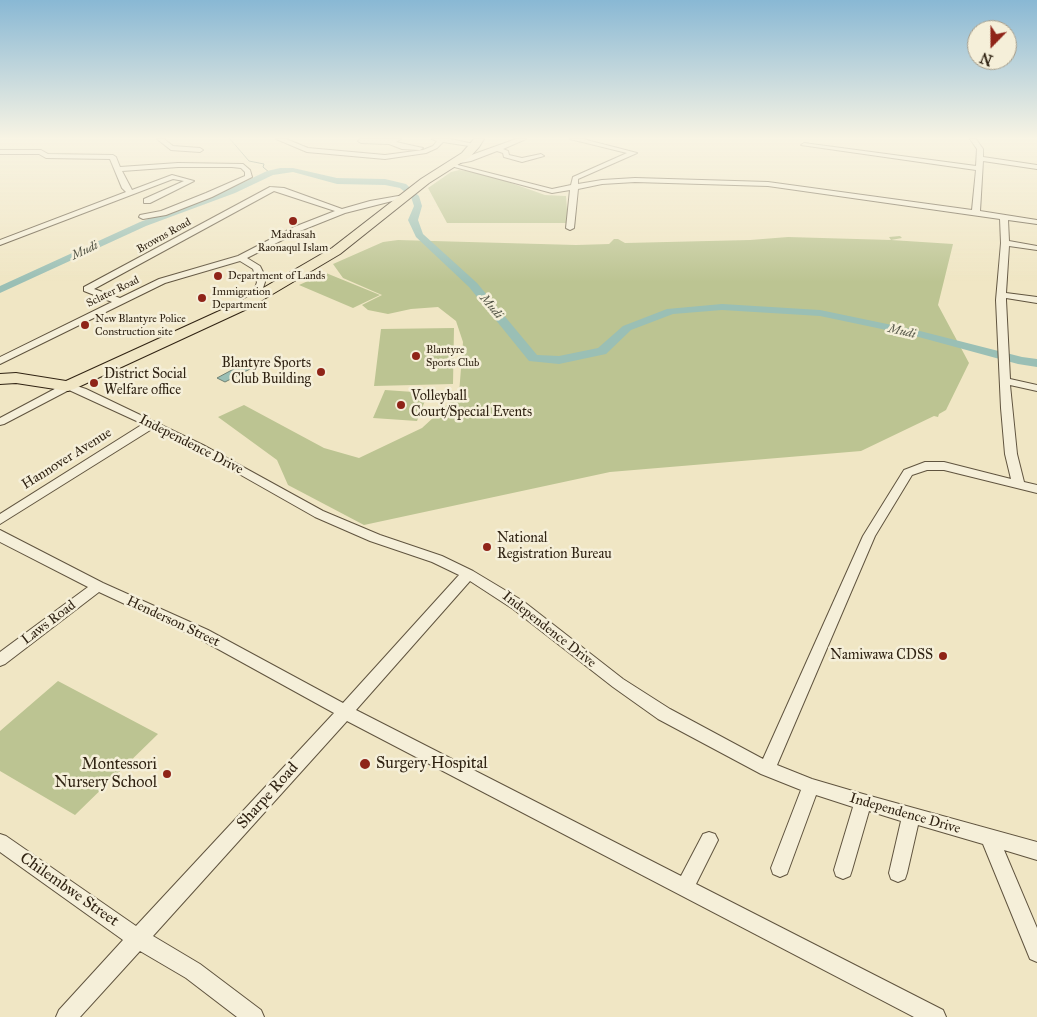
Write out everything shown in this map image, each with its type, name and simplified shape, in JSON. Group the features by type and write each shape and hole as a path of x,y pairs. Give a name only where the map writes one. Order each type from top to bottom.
{"highway":[{"path":"0,379 30,380 68,386 188,332 256,298 336,251 418,186"}],"street":[{"path":"126,186 131,193"},
{"path":"0,243 148,186"},
{"path":"147,201 178,186"},
{"path":"142,217 163,212 228,186"},
{"path":"531,186 547,191 586,186"},
{"path":"792,186 1037,222"},
{"path":"976,214 978,186"},
{"name":"Browns Road","path":"118,301 87,289 259,196 277,189 342,211"},
{"path":"570,228 573,206 572,189"},
{"name":"Sclater Road","path":"0,361 118,301 172,277 241,258 297,229 342,211 370,202 406,196"},
{"path":"1004,218 1005,243 1000,295 1003,356 1011,454 1019,485"},
{"path":"1005,243 1037,248"},
{"path":"241,258 257,268 259,272 261,282 256,298"},
{"path":"1000,295 1037,300"},
{"path":"1005,381 1037,388"},
{"path":"0,422 68,386"},
{"name":"Independence Drive","path":"68,386 199,447 319,514 375,538 437,559 468,574 518,605 618,683 664,714 767,768 811,786 863,802 1037,851"},
{"name":"Hannover Avenue","path":"0,520 151,424"},
{"path":"767,768 869,536 903,478 908,473 917,469 934,465 1037,489"},
{"name":"Henderson Street","path":"0,534 5,539 98,586 202,634 345,712 936,1017"},
{"name":"Sharpe Road","path":"66,1017 345,712 468,574"},
{"name":"Laws Road","path":"0,660 98,586"},
{"path":"780,868 811,786"},
{"path":"842,870 863,802"},
{"path":"898,873 910,816"},
{"path":"990,839 1037,952"},
{"path":"685,887 709,840"},
{"name":"Chilembwe Street","path":"0,842 138,939 193,971 254,1017"}],"green space":[{"path":"430,186 521,186 545,195 566,196 568,223 447,223 428,188"},
{"path":"900,236 902,238 891,240 889,237"},
{"name":"Blantyre Sports Club","path":"788,237 953,244 938,305 969,363 946,410 939,414 938,417 934,416 861,451 610,472 364,525 288,485 277,460 218,417 244,405 324,448 359,458 422,428 459,394 463,342 456,321 438,307 411,309 388,314 368,310 362,305 382,295 343,278 333,264 383,242 398,240 576,245 609,244 614,239 625,243 750,240"},
{"path":"326,273 380,295 353,308 299,285"},
{"name":"Blantyre Sports Club","path":"454,328 453,384 374,386 381,329"},
{"name":"Volleyball Court/Special Events","path":"385,390 428,393 417,421 373,418"},
{"path":"58,681 158,734 75,815 0,771 0,731"}],"water":[{"path":"243,364 252,368 225,382 217,378"}],"waterway":[{"name":"Mudi","path":"0,290 143,224 242,186"},
{"name":"Mudi","path":"404,186 415,196 418,206 413,220 419,235 473,285 533,358 559,360 602,351 627,328 671,311 722,307 820,313 916,333 1022,361 1037,363"}],"place":[{"name":"Madrasah Raonaqul Islam","path":"293,221"},
{"name":"Department of Lands","path":"218,276"},
{"name":"Immigration Department","path":"202,298"},
{"name":"New Blantyre Police Construction site","path":"85,325"},
{"name":"Blantyre Sports Club","path":"416,356"},
{"name":"Blantyre Sports Club Building","path":"321,372"},
{"name":"District Social Welfare office","path":"94,383"},
{"name":"Volleyball Court/Special Events","path":"401,405"},
{"name":"National Registration Bureau","path":"487,547"},
{"name":"Namiwawa CDSS","path":"943,656"},
{"name":"Surgery Hospital","path":"365,764"},
{"name":"Montessori Nursery School","path":"167,774"}]}
